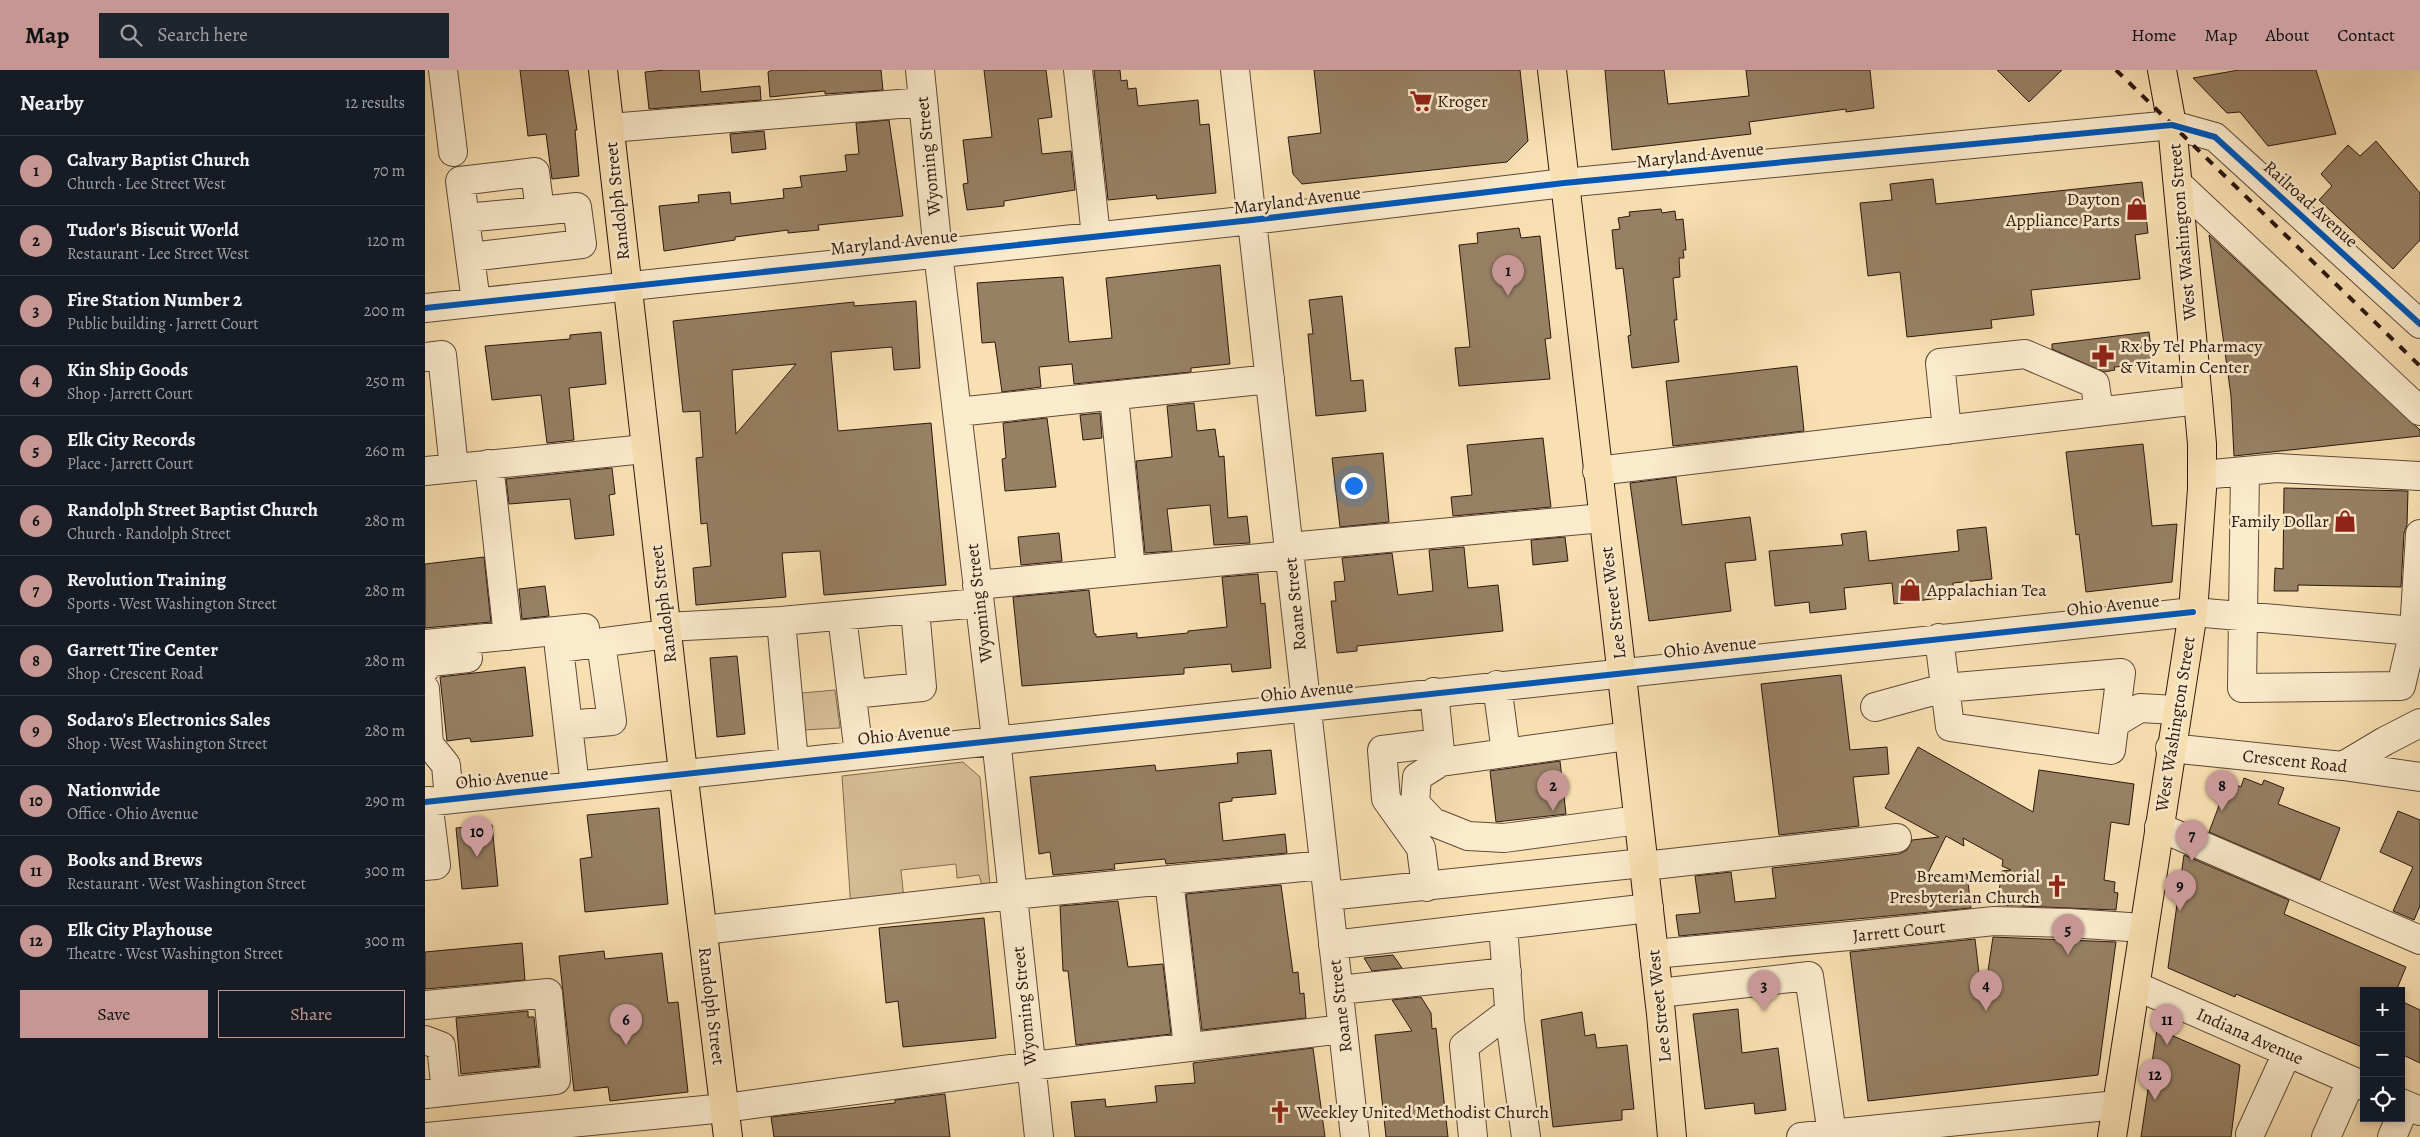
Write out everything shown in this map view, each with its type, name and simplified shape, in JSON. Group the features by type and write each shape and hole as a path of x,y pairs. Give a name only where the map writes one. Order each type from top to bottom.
{"main road":[{"name":"Randolph Street","path":"603,70 626,286 683,775 728,1137"},
{"name":"Lee Street West","path":"1552,70 1659,993 1672,1137"},
{"name":"West Washington Street","path":"2112,1137 2170,748 2193,612 2202,475 2202,444 2178,184 2172,125 2162,70"}],"street":[{"name":"Wyoming Street","path":"920,70 938,253 996,739 1039,1137"},
{"path":"1079,70 1096,236"},
{"name":"Roane Street","path":"1235,70 1355,1137"},
{"path":"438,79 453,152"},
{"path":"610,128 923,102"},
{"name":"Maryland Avenue","path":"425,308 1252,220 1564,183 2172,125"},
{"name":"Railroad Avenue","path":"2172,125 2215,137 2420,324"},
{"path":"476,302 460,181 535,172 540,211"},
{"path":"2178,184 2420,411"},
{"path":"465,218 577,207 581,244 470,257"},
{"path":"1947,430 1940,363 2025,354 2095,384 2099,412"},
{"path":"425,357 442,355 454,468"},
{"path":"957,412 1270,379"},
{"path":"1114,396 1131,570"},
{"path":"1597,471 2198,400"},
{"path":"425,471 645,449"},
{"path":"489,464 508,636"},
{"path":"2202,475 2277,468 2420,476"},
{"path":"2245,471 2242,688 2401,686"},
{"path":"425,644 508,636 781,621 915,610 978,594 1131,570 1289,551 1603,518"},
{"path":"2420,534 2414,631 2401,686 2420,712"},
{"path":"853,694 922,687 915,610"},
{"name":"Ohio Avenue","path":"434,801 1497,685 2193,612 2414,631"},
{"path":"842,616 859,754"},
{"path":"781,621 794,762"},
{"path":"425,669 431,662 601,642 666,627"},
{"path":"1875,707 1945,688 2121,673 2111,750 1949,727 1945,688 1939,638"},
{"path":"568,725 612,721 601,642"},
{"path":"559,648 575,786"},
{"path":"1497,685 1506,753"},
{"path":"425,690 429,744 446,765 434,801 436,865 425,866"},
{"path":"1434,692 1440,753 1417,777 1415,803 1433,822 1468,836 1504,838 1638,820"},
{"path":"2115,723 2140,708 2176,710"},
{"path":"2343,766 2420,723"},
{"path":"1426,887 1421,848 1386,799 1382,750 1440,753 1506,753 1628,736"},
{"name":"Crescent Road","path":"2170,748 2343,766 2420,777"},
{"path":"2159,827 2420,940"},
{"path":"1328,896 1897,838"},
{"path":"703,930 1012,895 1324,865"},
{"path":"1169,880 1188,1047"},
{"path":"1333,945 1649,908"},
{"name":"Jarrett Court","path":"1654,954 1851,936 1994,920 2144,928"},
{"path":"1503,925 1509,1012 1527,1137"},
{"path":"1339,990 1507,972"},
{"path":"1659,993 1809,976 1832,1134"},
{"name":"Indiana Avenue","path":"2136,986 2357,1083"},
{"path":"425,1005 548,993 556,1080 435,1093 441,1046 425,1040"},
{"path":"1473,1137 1464,1046 1509,1012"},
{"path":"427,1137 725,1108 1031,1066 1343,1029"},
{"path":"2249,1134 2287,1053"},
{"path":"2326,1137 2357,1083"},
{"path":"1801,1137 1915,1131 2117,1105"},
{"path":"2391,1137 2406,1110"}],"shaded area":[{"path":"835,690 840,728 803,730 799,699 802,693"},
{"path":"963,762 980,777 990,885 983,888 979,875 957,878 956,864 901,870 904,900 851,909 842,776"}],"building":[{"path":"520,70 568,70 577,130 575,130 579,176 552,179 546,134 528,136"},
{"path":"699,70 701,92 760,86 761,100 649,109 645,72"},
{"path":"772,70 881,70 883,90 825,94 825,91 770,97 768,72"},
{"path":"984,70 1046,70 1052,117 1038,119 1042,154 1071,151 1075,190 1004,201 1004,206 967,210 963,184 968,183 963,140 992,137"},
{"path":"1094,70 1120,70 1121,81 1127,80 1128,89 1136,88 1138,106 1198,100 1200,125 1209,124 1216,193 1157,199 1156,195 1108,200"},
{"name":"Kroger","path":"1314,70 1520,70 1528,141 1507,162 1302,184 1293,174 1288,137 1321,133"},
{"path":"1605,70 1664,70 1668,104 1749,96 1746,70 1870,70 1874,108 1846,112 1846,109 1749,122 1751,134 1612,150"},
{"path":"1997,70 2062,70 2029,102"},
{"path":"2239,70 2316,70 2336,134 2268,146 2240,112 2227,113 2193,78"},
{"path":"889,120 903,216 818,225 819,230 788,233 788,230 735,237 735,240 664,251 659,206 699,202 698,195 730,192 731,204 784,198 783,189 802,187 800,176 847,171 845,155 859,154 856,123"},
{"path":"764,131 766,149 732,153 730,134"},
{"path":"2376,141 2420,193 2420,240 2393,269 2319,200 2332,186 2321,174 2348,145 2360,156"},
{"path":"1933,179 1936,204 2142,182 2148,233 2135,235 2140,279 2031,290 2034,315 1991,320 1992,328 1907,337 1900,272 1868,276 1860,203 1892,200 1890,184"},
{"path":"1661,209 1662,213 1675,211 1676,220 1683,219 1686,250 1683,250 1684,258 1679,258 1680,277 1673,278 1677,320 1674,320 1679,362 1632,368 1628,336 1631,335 1623,268 1616,269 1612,230 1620,229 1618,218 1630,216 1629,212"},
{"path":"1519,228 1521,238 1540,236 1551,338 1545,339 1550,379 1459,386 1455,348 1470,347 1459,245 1478,243 1477,233"},
{"path":"2209,235 2420,430 2420,436 2234,456 2231,396"},
{"path":"1220,265 1230,364 1191,368 1191,372 1074,384 1072,364 1039,367 1041,387 1002,392 995,342 982,343 977,283 1063,277 1069,342 1112,338 1106,278"},
{"path":"1342,296 1351,381 1363,380 1366,411 1316,416 1308,334 1313,334 1309,300"},
{"path":"916,301 920,368 894,370 892,347 831,352 838,431 931,423 946,585 824,595 820,551 782,553 786,597 696,605 693,568 711,566 707,523 701,524 696,458 703,457 700,411 683,412 673,321 854,302 854,306","holes":["796,364 736,434 732,370"]},
{"path":"601,332 606,384 569,388 574,440 547,443 541,395 492,400 485,346 570,339 570,335"},
{"path":"2149,332 2152,356 2142,365 2114,367 2115,370 2104,372 2052,349 2052,344"},
{"path":"1797,366 1804,431 1673,446 1666,381"},
{"path":"1194,403 1197,431 1215,429 1219,457 1224,456 1228,518 1247,516 1250,543 1214,545 1210,505 1167,509 1172,551 1145,553 1136,461 1172,457 1167,406"},
{"path":"1100,413 1102,438 1083,440 1080,415"},
{"path":"1047,418 1056,487 1005,491 1002,459 1006,458 1003,423"},
{"path":"1543,438 1551,507 1453,516 1451,497 1472,495 1467,445"},
{"path":"2143,444 2152,526 2177,524 2172,582 2086,592 2079,534 2076,535 2066,452"},
{"path":"1383,453 1389,522 1340,527 1332,458"},
{"path":"612,468 615,494 609,495 614,535 575,539 570,499 509,504 506,479"},
{"path":"1676,477 1682,525 1750,517 1756,560 1725,563 1731,611 1649,621 1630,483"},
{"name":"Family Dollar","path":"2284,488 2408,491 2401,587 2298,585 2298,591 2274,591 2275,568 2283,569"},
{"path":"1986,527 1992,579 1953,583 1954,596 1894,604 1892,583 1844,588 1846,609 1810,613 1809,602 1775,606 1769,551 1843,545 1841,534 1866,531 1869,561 1959,551 1957,530"},
{"path":"1059,533 1062,561 1021,565 1018,537"},
{"path":"1565,537 1568,561 1533,565 1531,540"},
{"path":"1464,547 1468,588 1498,585 1503,631 1357,646 1357,651 1337,653 1331,601 1336,601 1334,582 1345,581 1342,558 1392,553 1398,595 1433,591 1429,550"},
{"path":"484,557 491,622 425,628 425,564"},
{"path":"1258,574 1261,604 1265,603 1271,668 1232,672 1231,664 1184,668 1184,674 1022,686 1013,597 1089,590 1094,634 1096,634 1096,637 1137,633 1137,638 1227,627 1222,577"},
{"path":"545,586 549,616 522,619 519,589"},
{"path":"737,656 745,734 717,737 710,658"},
{"path":"525,667 533,736 471,742 470,738 447,741 440,677"},
{"path":"1841,675 1850,750 1887,747 1889,774 1853,777 1859,826 1779,835 1761,684"},
{"path":"1918,747 2033,812 2039,770 2134,784 2129,825 2111,822 2104,880 2115,882 2114,892 2118,893 2116,910 1997,905 2002,871 2011,870 2002,866 2003,860 1963,838 1964,846 1946,836 1925,879 1967,874 1971,908 1679,936 1676,915 1700,913 1695,876 1731,872 1735,902 1776,898 1772,868 1899,854 1907,850 1912,840 1939,837 1885,808"},
{"path":"1271,750 1276,794 1232,798 1232,801 1219,803 1223,841 1285,834 1287,853 1166,864 1165,859 1114,864 1115,869 1053,875 1050,852 1039,854 1030,777 1155,765 1156,771 1238,763 1237,753"},
{"path":"1560,761 1566,814 1496,822 1490,771"},
{"path":"2244,778 2262,785 2264,780 2284,788 2278,804 2340,828 2320,880 2209,832 2228,782 2241,787"},
{"path":"659,808 668,904 585,912 580,859 592,857 587,815"},
{"path":"2398,811 2420,820 2420,906 2414,920 2393,911 2413,867 2380,852"},
{"path":"492,825 498,886 462,889 456,828"},
{"path":"2184,855 2289,900 2284,914 2406,967 2398,987 2360,987 2360,1046 2236,994 2235,997 2168,968"},
{"path":"1281,885 1293,973 1298,972 1300,994 1304,993 1306,1018 1202,1030 1186,894"},
{"path":"1118,901 1128,967 1163,964 1171,1034 1076,1045 1068,971 1063,971 1060,906"},
{"path":"984,918 996,1038 903,1047 898,1001 886,1003 879,928"},
{"path":"1993,937 2116,942 2098,1075 1868,1101 1850,952 1975,939 1981,991 1985,991"},
{"path":"522,943 525,980 425,989 425,952"},
{"path":"604,951 605,959 662,953 668,1003 678,1002 688,1092 610,1101 608,1087 574,1091 559,956"},
{"path":"1393,955 1402,968 1372,971 1364,958"},
{"path":"1421,997 1431,1013 1432,1029 1436,1028 1448,1137 1386,1137 1375,1035 1412,1031 1392,1000"},
{"path":"2405,1003 2420,1010 2420,1063 2405,1056"},
{"path":"1738,1009 1742,1053 1778,1048 1786,1110 1755,1114 1754,1103 1705,1109 1693,1014"},
{"path":"528,1011 528,1017 534,1017 539,1066 461,1074 456,1018"},
{"path":"1582,1012 1585,1036 1595,1034 1597,1048 1627,1045 1634,1109 1622,1110 1622,1120 1553,1127 1541,1020"},
{"path":"2157,1029 2240,1065 2231,1137 2141,1137"},
{"path":"1313,1048 1325,1137 1075,1137 1071,1102 1105,1099 1106,1107 1157,1102 1155,1086 1195,1083 1193,1063"},
{"path":"945,1094 950,1137 774,1137 771,1117 895,1103 895,1100"}],"railway":[{"path":"2116,70 2420,366"}],"cycle path":[{"path":"425,308 1252,220 1564,183 2172,125 2215,137 2420,324"},
{"path":"425,802 2193,612"}],"place":[{"name":"Kroger","path":"1421,101"},
{"name":"Dayton Appliance Parts","path":"2137,209"},
{"name":"Calvary Baptist Church","path":"1508,296"},
{"name":"Rx by Tel Pharmacy & Vitamin Center","path":"2103,356"},
{"name":"Family Dollar","path":"2345,521"},
{"name":"Appalachian Tea","path":"1910,590"},
{"name":"Tudor's Biscuit World","path":"1553,811"},
{"name":"Garrett Tire Center","path":"2222,811"},
{"name":"Nationwide","path":"477,857"},
{"name":"Revolution Training","path":"2192,861"},
{"name":"Bream Memorial Presbyterian Church","path":"2057,886"},
{"name":"Sodaro's Electronics Sales","path":"2180,911"},
{"name":"Elk City Records","path":"2068,955"},
{"name":"Fire Station Number 2","path":"1764,1011"},
{"name":"Kin Ship Goods","path":"1986,1011"},
{"name":"Randolph Street Baptist Church","path":"626,1045"},
{"name":"Books and Brews","path":"2167,1045"},
{"name":"Elk City Playhouse","path":"2155,1100"},
{"name":"Weekley United Methodist Church","path":"1280,1112"}]}
